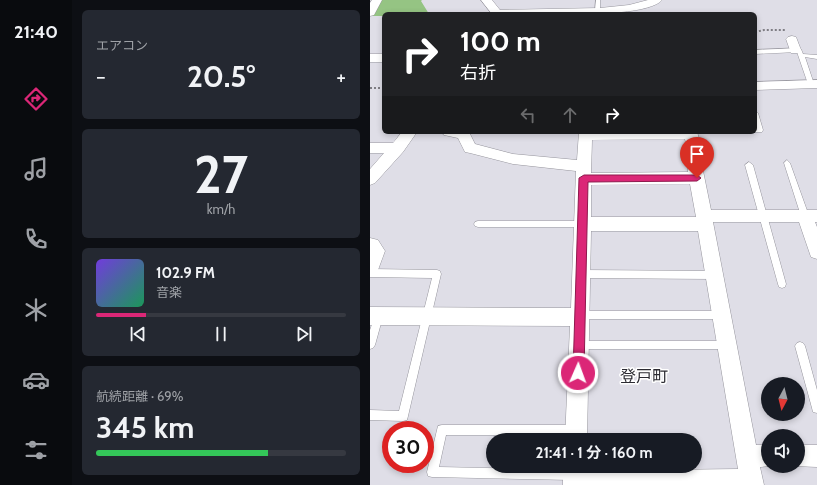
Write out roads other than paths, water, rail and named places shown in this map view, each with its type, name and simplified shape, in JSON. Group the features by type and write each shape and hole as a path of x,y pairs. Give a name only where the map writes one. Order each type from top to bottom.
{"street":[{"path":"370,13 377,0"},
{"path":"486,0 496,12"},
{"path":"574,12 598,5 629,11 649,1 655,12"},
{"path":"370,58 382,58"},
{"path":"757,86 814,84"},
{"path":"370,179 408,134"},
{"path":"464,134 470,148 506,158 584,172 697,178"},
{"path":"576,433 585,134"},
{"path":"575,477 752,483 757,456 726,345 694,161 695,148 690,134"},
{"path":"370,148 398,148"},
{"path":"582,224 705,220 763,216 811,216 817,252"},
{"path":"370,247 374,251 370,263"},
{"path":"375,316 580,316"},
{"path":"805,456 817,456"}],"lane":[{"path":"757,52 793,43 817,57"},
{"path":"793,43 814,84"},
{"path":"757,120 760,130 757,130"},
{"path":"787,162 811,216"},
{"path":"749,166 782,284"},
{"path":"478,224 582,224"},
{"path":"370,273 437,274 404,416 370,415"},
{"path":"581,274 714,275"},
{"path":"580,316 721,315"},
{"path":"370,345 375,316"},
{"path":"579,345 726,345"},
{"path":"800,346 817,408"},
{"path":"522,433 442,430 432,472 575,477"}],"district":[{"name":"登戸町","path":"644,376"}]}
